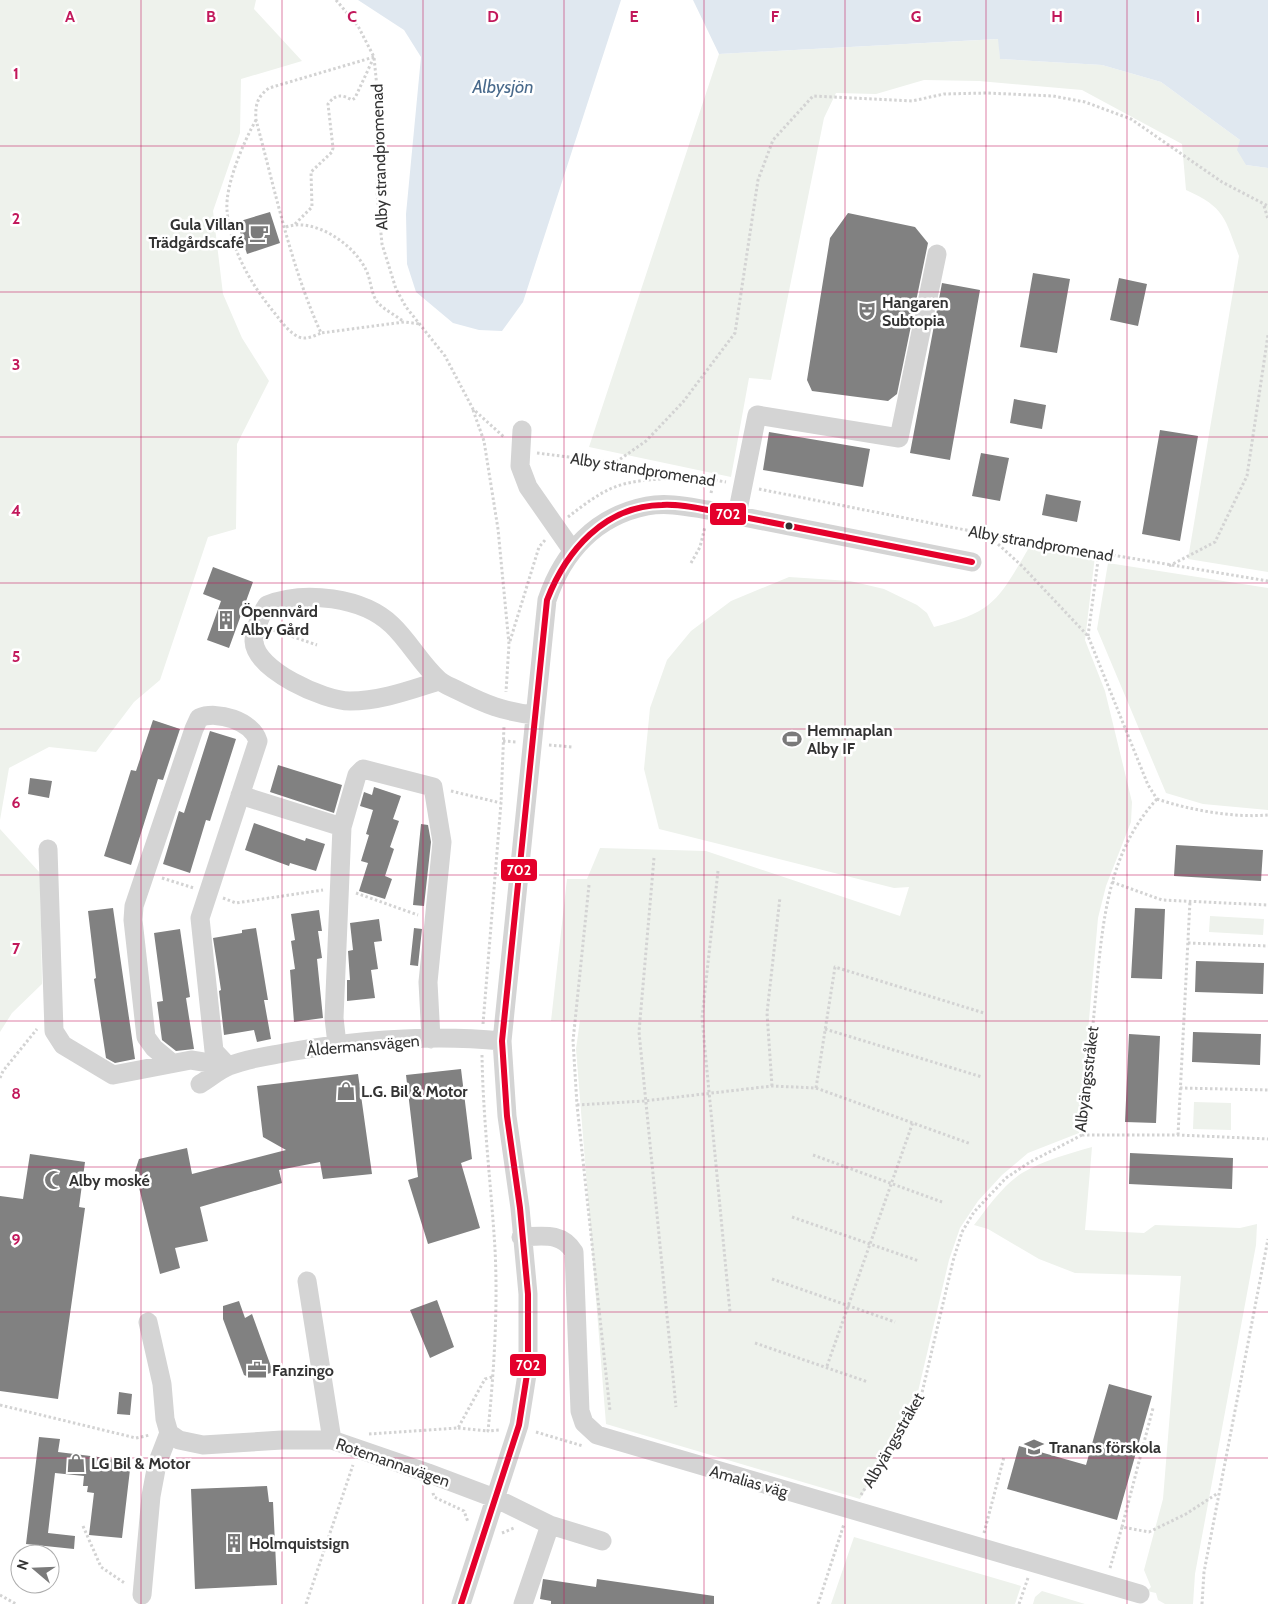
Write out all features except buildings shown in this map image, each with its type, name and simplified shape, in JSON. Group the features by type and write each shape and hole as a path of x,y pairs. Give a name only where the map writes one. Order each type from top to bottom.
{"street":[{"path":"736,515 757,415 899,438 936,254"},
{"path":"522,430 519,451 520,466 528,487 572,550"},
{"path":"461,1604 520,1425 528,1368 528,1294 507,1116 502,1041 534,714 547,600 553,582 572,550 589,532 606,520 648,506 673,505 736,515 972,562"},
{"path":"439,681 386,698 348,701 312,693 292,683 269,665 255,648 254,639 267,605 278,601 335,598 370,609 382,616 394,626 439,681 505,712 534,714"},
{"path":"172,1063 154,1048 146,1037 133,920 134,906 194,729 199,718 216,715 249,726 256,734 258,741 200,918 200,940 214,1051 228,1066"},
{"path":"337,1044 334,1018 342,828 357,775 363,769 433,787 442,842 428,982 431,1039"},
{"path":"240,795 342,828"},
{"path":"48,849 53,1017 54,1030 63,1045 113,1075 191,1060 228,1066"},
{"name":"Åldermansvägen","path":"200,1084 228,1066 248,1059 337,1044 482,1038 502,1041"},
{"name":"Amalias väg","path":"521,1236 559,1237 569,1244 574,1252 580,1411 584,1423 597,1435 1140,1594"},
{"path":"307,1281 332,1440"},
{"path":"142,1595 151,1496 157,1464 169,1433 165,1419 162,1384 148,1322"},
{"name":"Rotemannavägen","path":"169,1433 179,1440 202,1445 282,1440 332,1440 497,1499 548,1531 602,1541"},
{"path":"522,1604 548,1531"}],"path":[{"name":"Alby strandpromenad","path":"336,0 358,26 374,57 379,108 377,192 382,244 396,289 406,307 422,324 458,377 473,409 519,451 616,463 986,534 1268,581"},
{"path":"321,334 312,313 286,227 256,120 256,106 260,94 269,88 374,57"},
{"path":"286,227 296,224 312,207 311,172 332,152 328,104 339,96 344,95 352,100 355,98 374,57"},
{"path":"616,463 646,441 683,402 735,333 758,180 773,140 814,96 912,101 944,94 987,93 1053,96 1085,102 1131,119 1222,182 1266,206 1268,219"},
{"path":"256,120 249,133 229,188 227,209 232,236 241,261 257,292 283,323 300,338 404,322 422,324"},
{"path":"296,224 322,231 348,247 366,269 377,302 404,322"},
{"path":"1169,566 1215,542 1247,476 1268,335"},
{"path":"473,409 484,441 498,529 509,644 501,803 482,1038 482,1113 495,1250 492,1377 488,1431"},
{"path":"986,534 1022,566 1088,636 1148,785 1157,799 1179,807 1255,816 1268,815"},
{"path":"1088,636 1099,553"},
{"path":"258,626 317,644"},
{"path":"433,787 501,803"},
{"name":"Albyängsstråket","path":"818,1604 844,1522 921,1397 952,1261 962,1232 974,1212 1006,1178 1030,1162 1077,1140 1082,1135 1104,908 1129,839 1142,815 1157,799"},
{"path":"654,858 639,1032 644,1101 676,1406"},
{"path":"718,871 702,1018 730,1312"},
{"path":"142,878 151,874 236,903 340,887 434,921"},
{"path":"1112,882 1162,900 1268,905"},
{"path":"589,886 573,1041 577,1105 610,1411"},
{"path":"772,1086 767,1013 780,897"},
{"path":"1178,1135 1190,901"},
{"path":"1188,943 1268,946"},
{"path":"816,1088 836,967 984,1013"},
{"path":"0,1078 3,1071 41,1024 53,1017"},
{"path":"825,1030 982,1077"},
{"path":"577,1105 644,1101 772,1086 816,1088 971,1144"},
{"path":"1180,1088 1268,1090"},
{"path":"827,1366 890,1182 913,1122"},
{"path":"1082,1135 1178,1135 1268,1139"},
{"path":"813,1156 942,1202"},
{"path":"792,1217 919,1261"},
{"path":"1202,1604 1204,1572 1268,1239"},
{"path":"772,1279 895,1322"},
{"path":"755,1343 827,1366 868,1382"},
{"path":"458,1428 485,1379 492,1377"},
{"path":"0,1405 136,1438 169,1433"},
{"path":"1105,1584 1153,1408"},
{"path":"306,1604 364,1434 458,1428 488,1431 502,1430"},
{"path":"980,1548 1004,1457"},
{"path":"428,1473 434,1497 464,1511 469,1520 468,1526"},
{"path":"1122,1527 1149,1532 1186,1514 1219,1492"},
{"path":"83,1526 101,1567 142,1595"},
{"path":"499,1537 503,1532 513,1528 548,1531"},
{"path":"1020,1604 1029,1575"},
{"path":"0,1595 16,1604"}],"shaded area":[{"path":"0,0 256,0 254,9 302,61 241,79 240,133 213,211 223,294 242,338 269,381 237,444 236,529 208,537 160,680 134,702 96,752 49,747 9,768 0,820"},
{"path":"999,39 1000,59 1102,65 1161,82 1240,140 1246,165 1268,168 1268,572 1188,559 1239,256 1230,232 1222,215 1209,202 1186,190 1182,144 1082,90 979,81 924,80 876,94 836,93 824,118 771,380 749,378 731,477 589,447 719,54"},
{"path":"1030,546 1095,556 1085,640 1105,691 1132,802 1131,822 1106,886 1098,918 1079,1133 1028,1153 1002,1175 978,1201 960,1228 949,1260 917,1396 860,1499 606,1424 576,1049 580,1020 551,1021 567,879 587,879 600,848 706,851 900,916 909,887 894,888 659,829 644,769 650,708 667,660 691,631 731,601 789,577 850,581 884,589 917,605 927,613 934,627 955,621 971,615 994,600 1011,578"},
{"path":"1108,563 1268,588 1268,810 1203,804 1166,793 1097,629"},
{"path":"0,829 40,873 42,984 12,1013 0,1032"},
{"path":"1210,916 1264,919 1263,935 1209,932"},
{"path":"1194,1102 1231,1103 1231,1130 1193,1129"},
{"path":"1092,1147 1085,1230 1144,1233 1155,1225 1240,1228 1257,1224 1256,1245 1195,1574 1193,1604 1165,1604 1158,1600 1156,1593 1147,1591 1151,1587 1144,1570 1163,1499 1181,1276 1075,1273 1039,1259 988,1229 974,1225 1002,1190 1022,1173 1047,1161"},
{"path":"854,1537 1021,1586 1015,1604 831,1604"},
{"path":"1042,1591 1085,1604 1033,1604 1035,1597"}],"water":[{"name":"Albysjön","path":"358,0 621,0 523,302 502,331 479,330 453,323 416,292 407,264 406,214 421,57 404,30"},
{"path":"693,0 1268,0 1268,168 1246,165 1237,150 1240,140 1161,82 1102,65 1000,59 998,39 719,54"}],"transit line":[{"name":"702","path":"461,1604 519,1425 528,1368 528,1294 520,1208 507,1116 502,1041 547,600 555,582 576,549 590,534 605,523 622,513 641,507 662,505 697,508 972,562"}],"place":[{"name":"Gula Villan Trädgårdscafé","path":"259,233"},
{"name":"Hangaren Subtopia","path":"867,311"},
{"name":"Öpennvård Alby Gård","path":"226,620"},
{"name":"Hemmaplan Alby IF","path":"792,739"},
{"name":"L.G. Bil & Motor","path":"346,1091"},
{"name":"Alby moské","path":"54,1180"},
{"name":"Fanzingo","path":"257,1370"},
{"name":"Tranans förskola","path":"1034,1447"},
{"name":"LG Bil & Motor","path":"76,1463"},
{"name":"Holmquistsign","path":"234,1543"}]}
